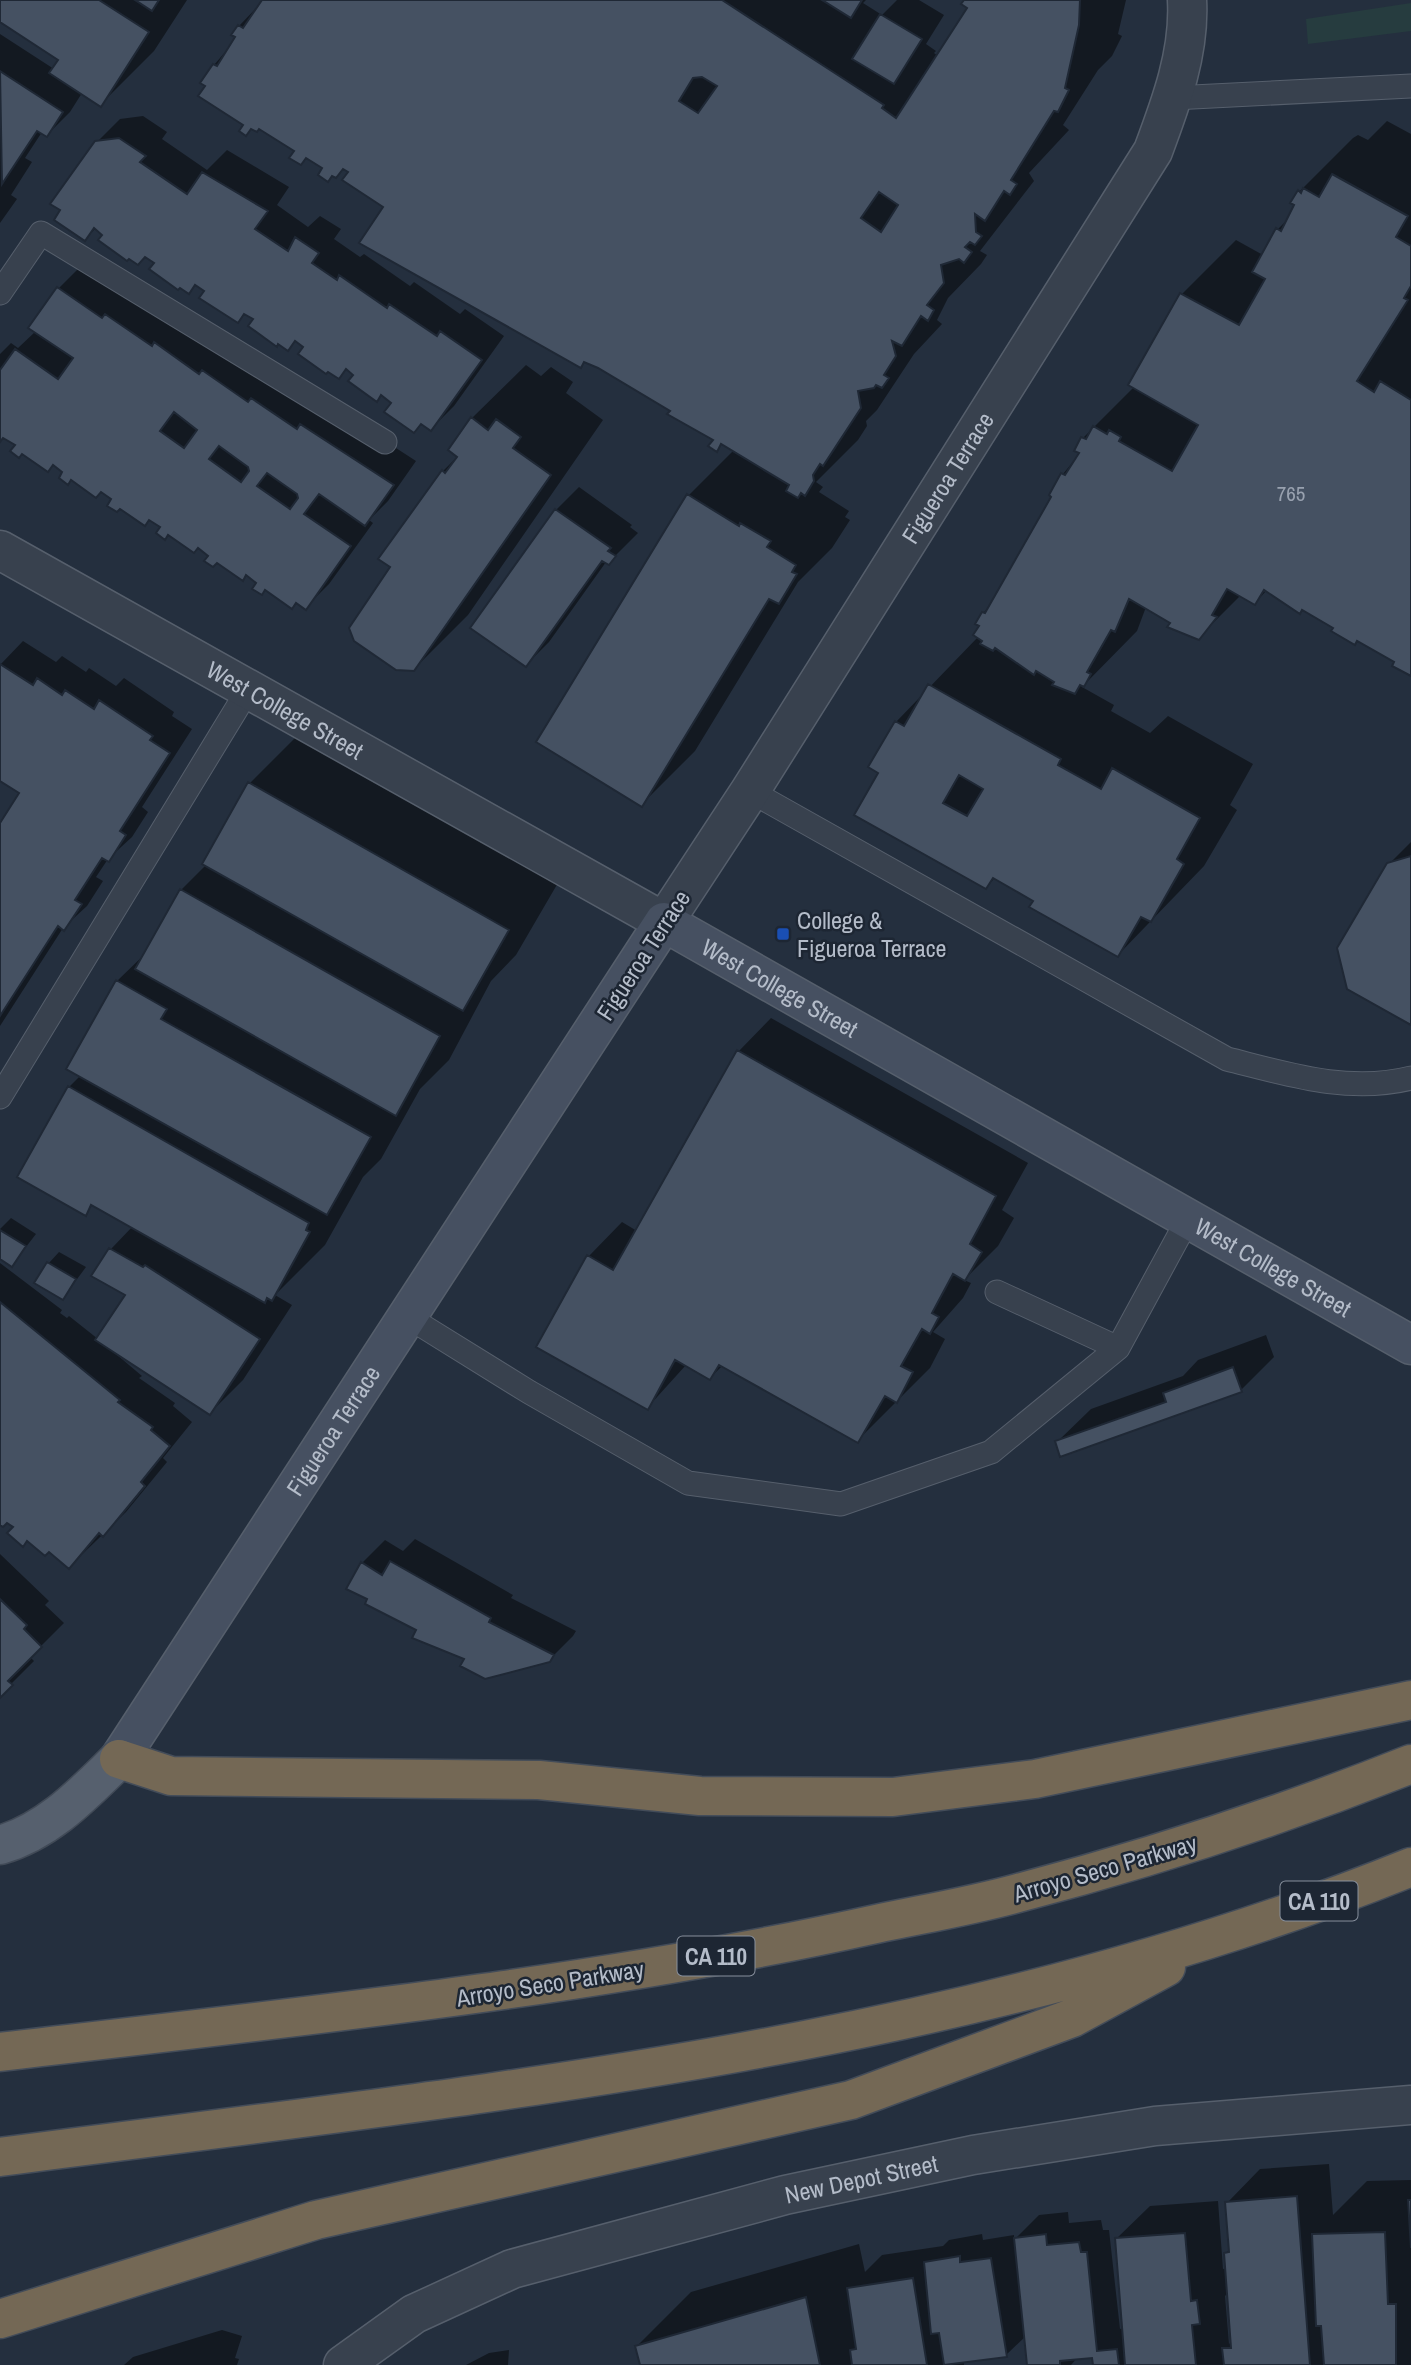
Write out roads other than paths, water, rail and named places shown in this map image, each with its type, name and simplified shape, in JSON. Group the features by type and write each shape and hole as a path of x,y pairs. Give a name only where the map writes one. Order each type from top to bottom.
{"highway":[{"path":"119,1759 171,1776 539,1780 700,1796 893,1797 1035,1779 1411,1700"},
{"name":"Arroyo Seco Parkway","path":"0,2052 426,2002 625,1973 819,1937 1015,1894 1197,1842 1411,1764"},
{"name":"CA 110","path":"0,2157 669,2066 860,2030 1023,1991 1226,1935 1411,1867"},
{"path":"0,2319 316,2220 851,2100 1072,2018 1226,1935"}],"main road":[{"name":"Figueroa Terrace","path":"0,1845 14,1841 64,1812 119,1759"}],"street":[{"name":"Figueroa Terrace","path":"119,1759 750,791 1153,151 1173,98 1184,46 1187,0"},
{"name":"West College Street","path":"0,550 1411,1345"},
{"name":"New Depot Street","path":"343,2365 414,2314 512,2269 785,2195 973,2155 1155,2126 1411,2105"}],"lane":[{"path":"1173,98 1411,86"},
{"path":"0,293 41,233 385,442"},
{"path":"0,1097 248,690"},
{"path":"750,791 1227,1059 1313,1081 1383,1086 1411,1079"},
{"path":"408,1317 529,1392 688,1483 841,1504 991,1452 1118,1348 1188,1219"},
{"path":"997,1292 1118,1348"}],"place":[{"name":"College & Figueroa Terrace","path":"783,934"}]}
